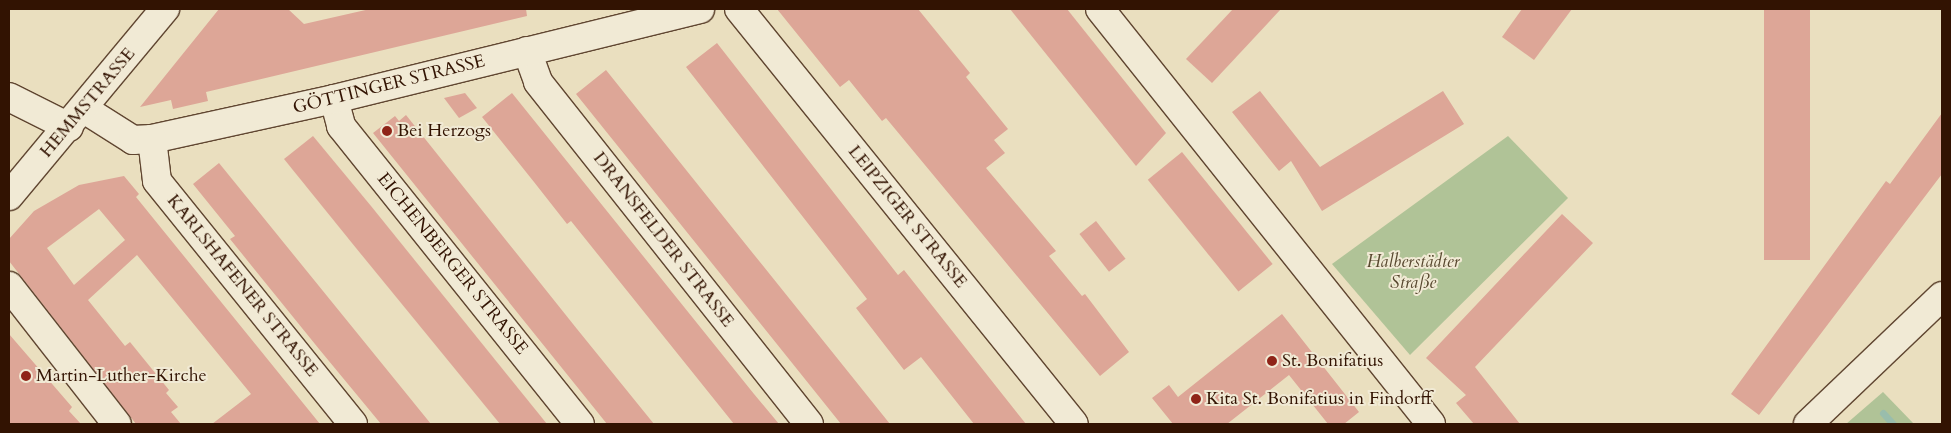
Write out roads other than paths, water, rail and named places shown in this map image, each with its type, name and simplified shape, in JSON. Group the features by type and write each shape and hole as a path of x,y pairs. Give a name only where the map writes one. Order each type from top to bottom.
{"street":[{"name":"HEMMSTRASSE","path":"9,196 77,118 165,9"},
{"name":"GÖTTINGER STRASSE","path":"9,96 77,118 133,140 152,139 334,99 700,9"},
{"name":"LEIPZIGER STRASSE","path":"739,9 1074,424"},
{"path":"1100,9 1432,424"},
{"name":"DRANSFELDER STRASSE","path":"527,51 538,82 809,424"},
{"name":"EICHENBERGER STRASSE","path":"334,99 342,126 580,424"},
{"name":"KARLSHAFENER STRASSE","path":"152,139 157,180 354,424"},
{"path":"13,291 117,424"},
{"path":"1808,424 1942,296"}],"waterway":[{"path":"1883,413 1893,424"}],"place":[{"name":"Bei Herzogs","path":"387,131"},
{"name":"St. Bonifatius","path":"1272,361"},
{"name":"Martin-Luther-Kirche","path":"26,376"},
{"name":"Kita St. Bonifatius in Findorff","path":"1196,399"}],"park label":[{"name":"Halberstädter Straße","path":"1413,273"}]}
